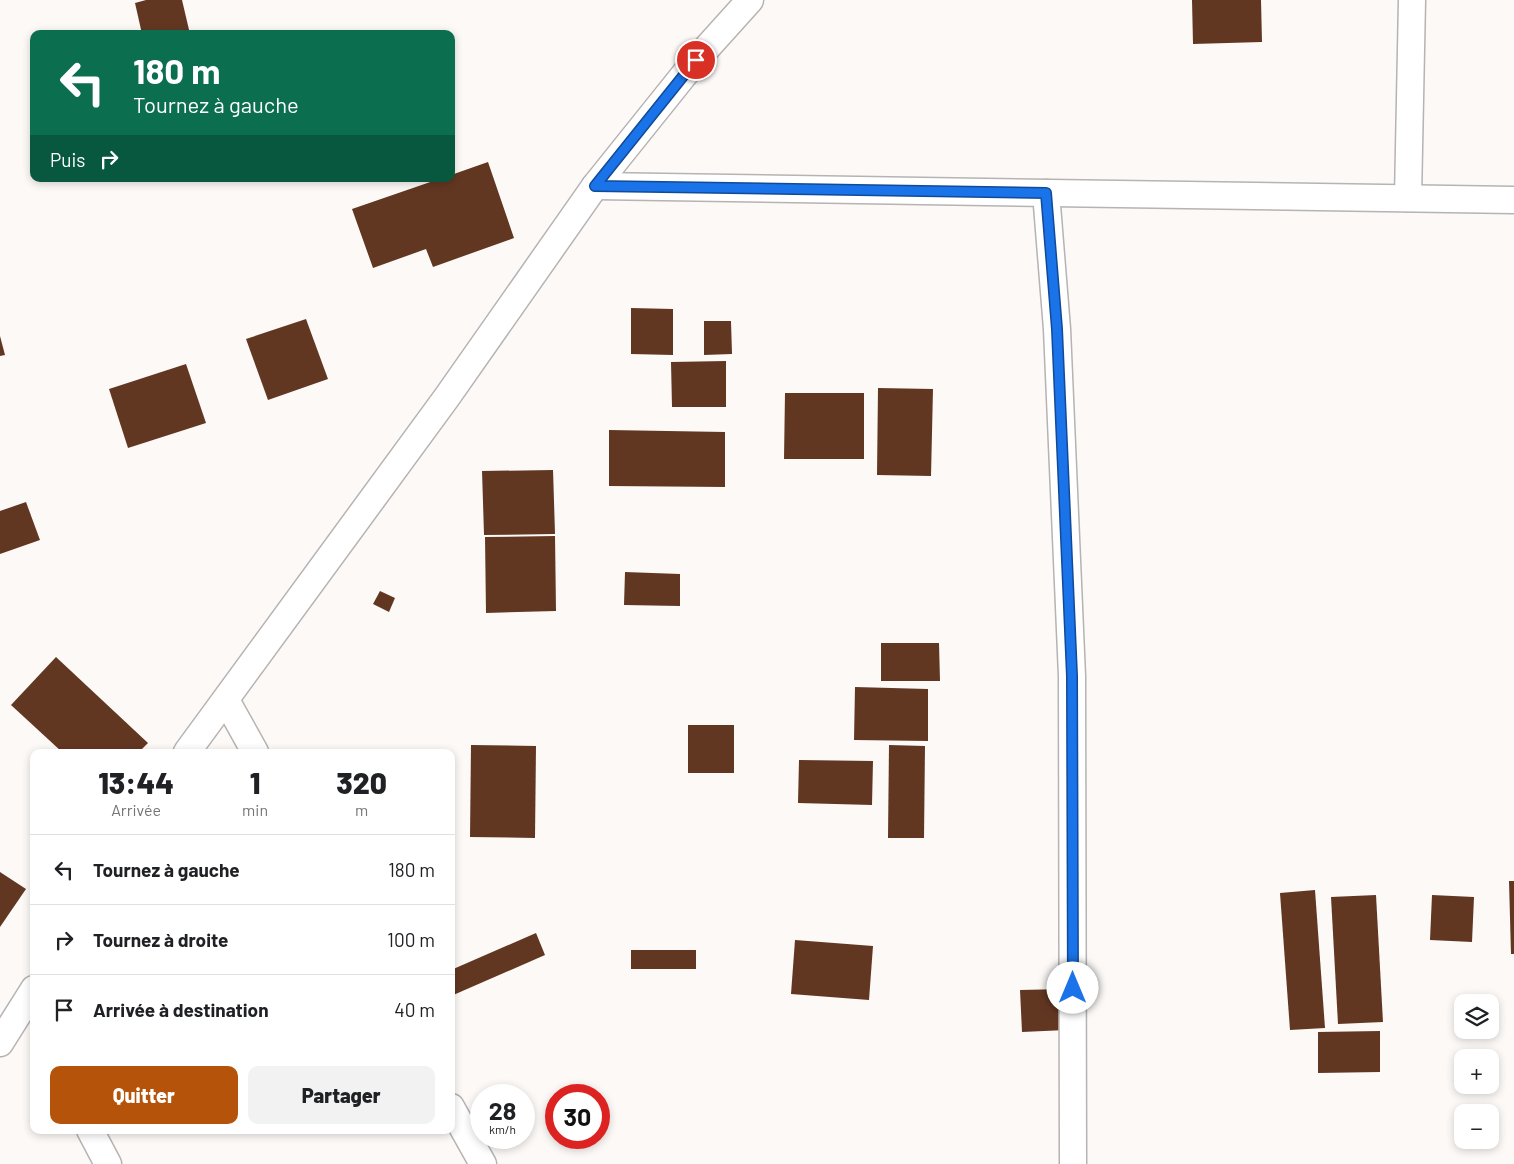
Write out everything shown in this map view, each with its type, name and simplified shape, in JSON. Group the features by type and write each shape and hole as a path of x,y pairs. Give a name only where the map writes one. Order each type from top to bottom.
{"street":[{"path":"189,749 441,405 595,186 696,60 750,0"},
{"path":"1408,198 1412,0"},
{"path":"595,186 1514,200"},
{"path":"1046,193 1057,329 1072,676 1074,1164"},
{"path":"226,700 253,749"},
{"path":"0,1043 30,1008"},
{"path":"455,1114 483,1164"},
{"path":"92,1134 108,1164"}],"building":[{"path":"146,0 182,0 189,30 141,30 135,3"},
{"path":"1192,0 1261,0 1262,42 1193,44"},
{"path":"488,162 514,238 433,267 426,249 373,268 352,209 430,182 455,182 455,174"},
{"path":"631,308 673,309 673,355 631,354"},
{"path":"306,319 328,379 268,400 246,339"},
{"path":"704,321 731,321 732,354 704,355"},
{"path":"0,336 5,355 0,356"},
{"path":"726,361 726,407 672,407 671,362"},
{"path":"186,364 206,423 128,448 109,389"},
{"path":"878,388 933,389 931,476 877,475"},
{"path":"785,393 864,393 864,459 784,459"},
{"path":"609,430 725,432 725,487 609,486"},
{"path":"553,470 555,534 484,535 482,471"},
{"path":"26,502 40,540 0,554 0,511"},
{"path":"555,536 556,611 486,613 485,537"},
{"path":"625,572 680,574 680,606 624,605"},
{"path":"380,591 395,598 389,612 373,604"},
{"path":"881,643 939,643 940,681 881,681"},
{"path":"56,657 148,743 142,749 59,749 11,705"},
{"path":"855,687 928,689 928,741 854,740"},
{"path":"688,725 734,725 734,773 688,773"},
{"path":"471,745 536,746 535,838 470,837"},
{"path":"889,745 925,746 924,838 888,838"},
{"path":"799,760 873,761 872,805 798,803"},
{"path":"0,872 26,889 0,927"},
{"path":"1509,881 1514,881 1514,954 1511,954"},
{"path":"1315,890 1325,1028 1290,1030 1280,893"},
{"path":"1376,895 1383,1022 1338,1024 1331,897"},
{"path":"1432,895 1474,897 1472,942 1430,940"},
{"path":"536,933 545,955 455,994 455,968"},
{"path":"795,940 873,946 869,1000 791,994"},
{"path":"631,950 696,950 696,969 631,969"},
{"path":"1064,989 1066,1030 1022,1032 1020,990"},
{"path":"1380,1031 1380,1072 1318,1073 1318,1032"}],"route":[{"path":"696,60 595,186 1046,193 1057,329 1072,676 1073,988"}]}
